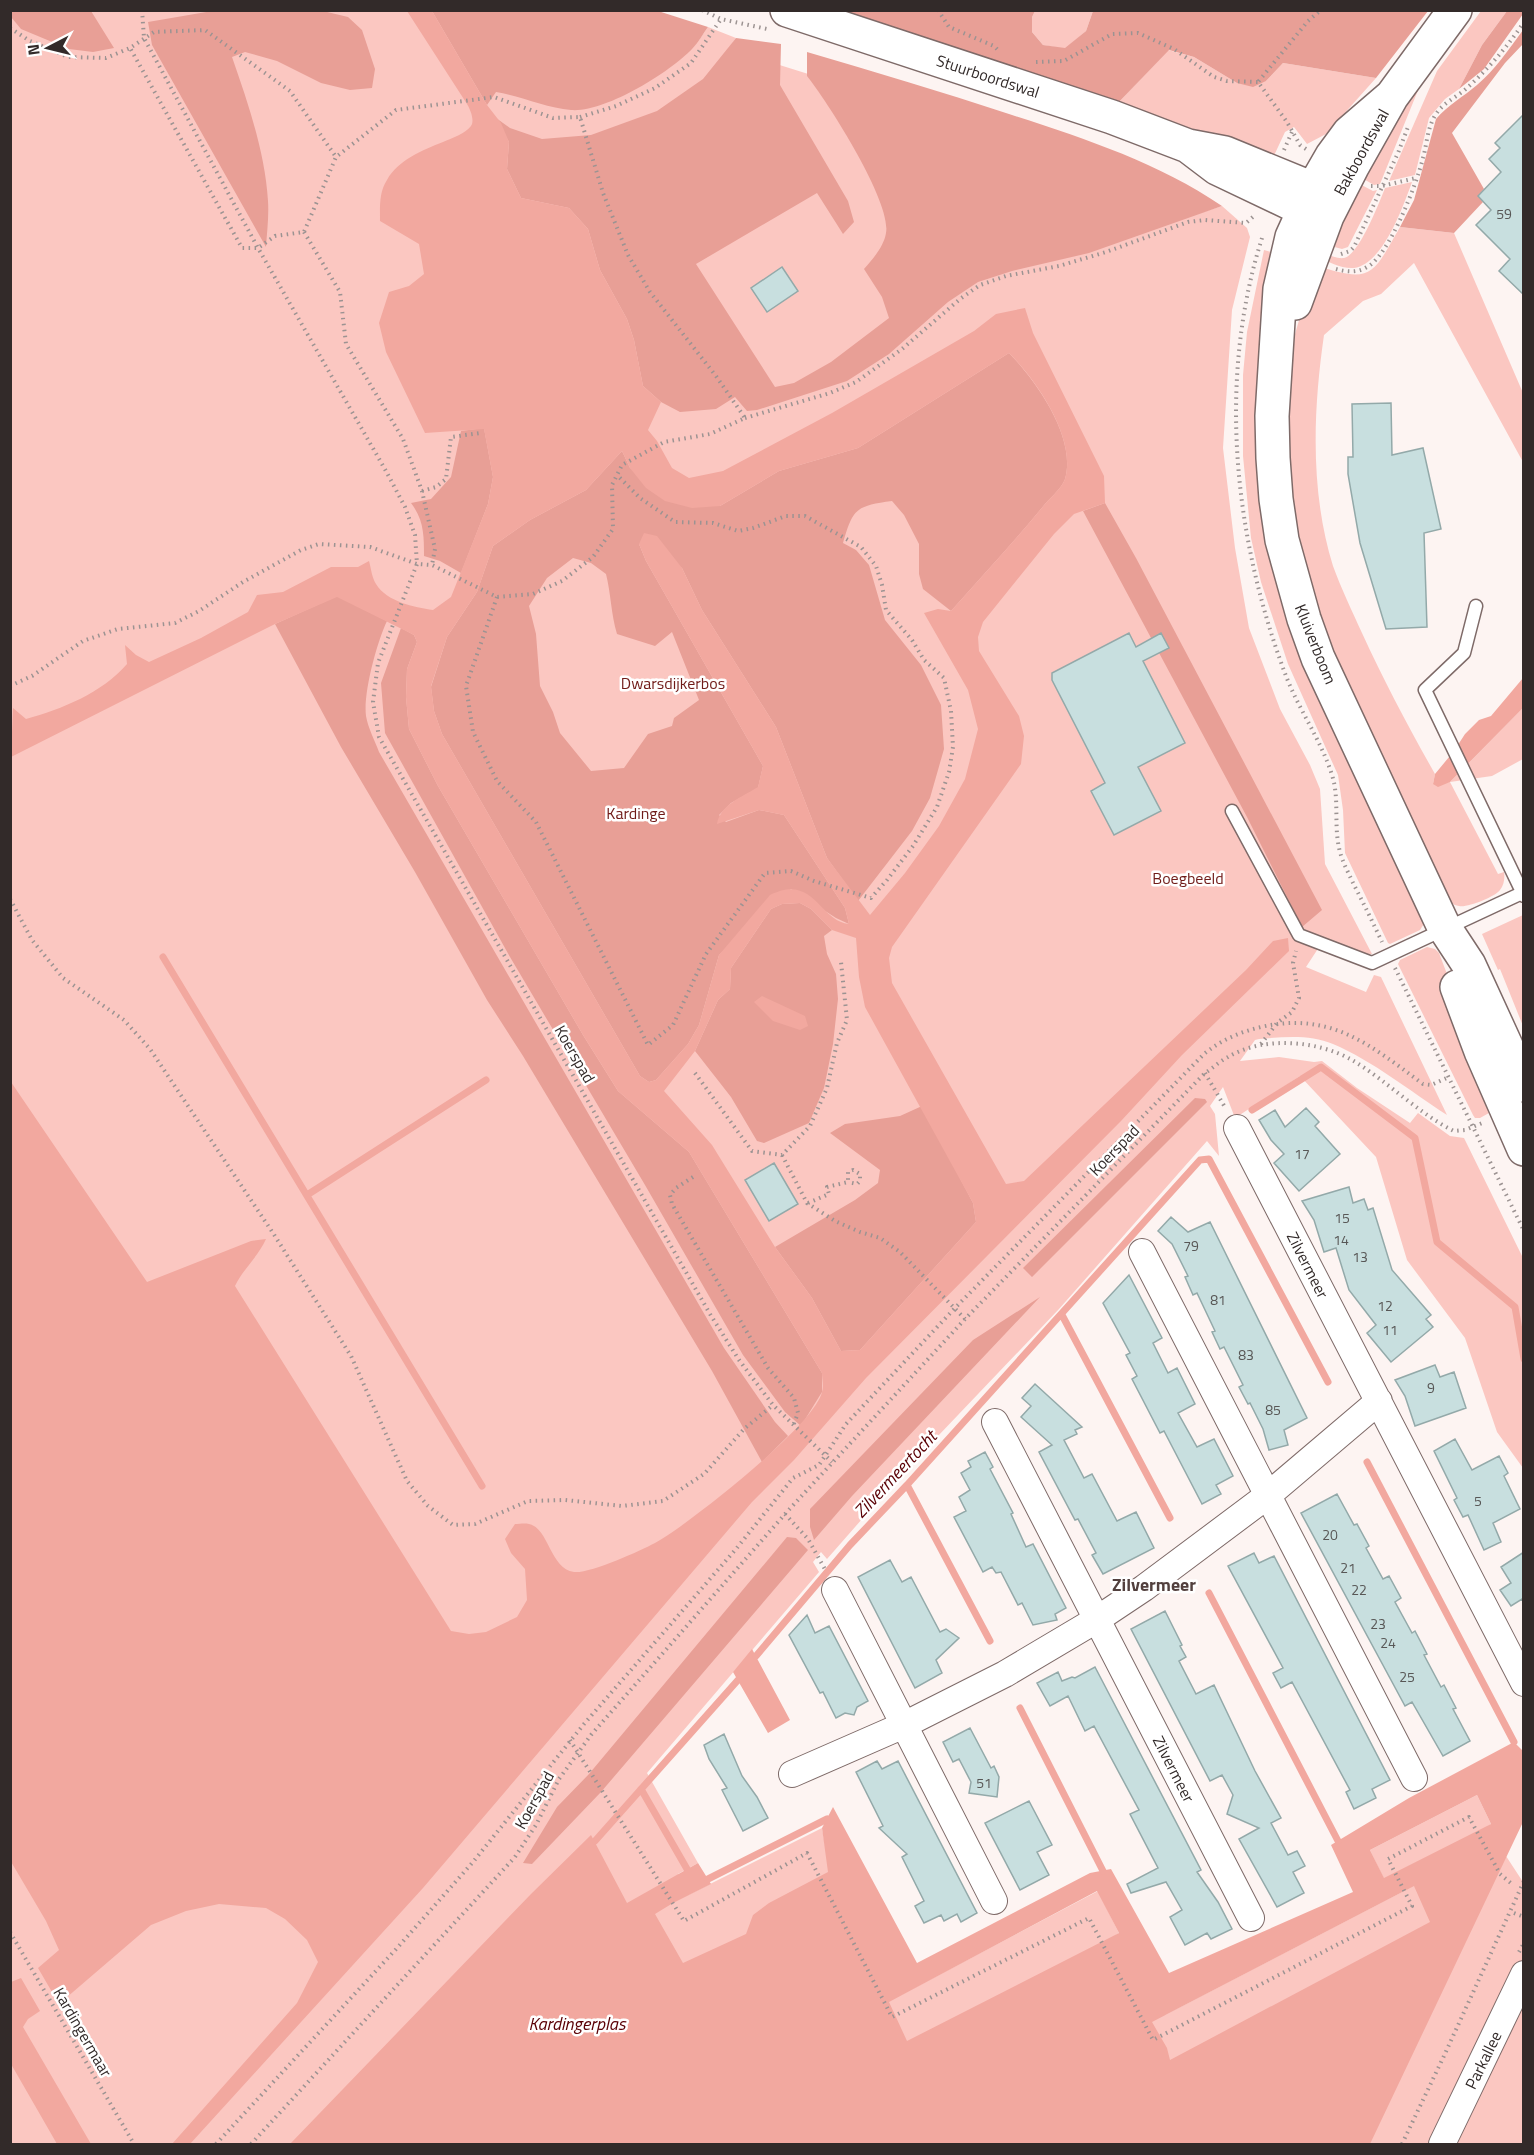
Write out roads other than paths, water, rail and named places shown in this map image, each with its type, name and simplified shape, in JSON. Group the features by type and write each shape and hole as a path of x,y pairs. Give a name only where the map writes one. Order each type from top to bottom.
{"main road":[{"name":"Stuurboordswal","path":"787,10 1112,117 1188,146 1225,153 1316,202"},
{"name":"Bakboordswal","path":"1316,202 1455,10"},
{"name":"Kluiverboom","path":"1316,202 1292,237 1280,289 1272,416 1273,458 1279,519 1292,580 1318,658 1444,927 1469,965 1524,1085"},
{"name":"Kluiverboom","path":"1444,927 1458,988 1481,1051 1524,1149"}],"street":[{"name":"Zilvermeer","path":"1237,1128 1524,1683"},
{"path":"1142,1252 1414,1778"},
{"path":"792,1774 904,1725 1005,1674 1096,1620 1144,1588 1267,1496 1379,1401"},
{"name":"Zilvermeer","path":"995,1422 1251,1917"},
{"path":"835,1590 994,1901"},
{"name":"Parkallee","path":"1442,2145 1524,1974"}],"lane":[{"path":"1232,811 1299,936 1372,963 1444,927 1523,895 1425,690 1464,653 1476,606"}],"water":[{"path":"407,11 432,11 487,105 501,123 509,142 507,169 521,198 569,208 588,229 600,270 627,319 634,340 643,386 661,402 648,430 672,468 689,478 723,471 832,413 974,331 996,314 1025,308 1033,333 1104,476 1105,503 1074,514 1054,534 983,622 978,637 979,651 1019,716 1024,736 1021,764 892,947 889,958 892,983 1006,1184 1024,1181 1246,970 1273,941 1288,938 1289,951 1182,1055 1121,1121 866,1378 794,1460 752,1502 423,1888 190,2144 172,2144 297,2003 318,1962 307,1940 285,1919 266,1908 219,1904 186,1911 151,1925 59,2004 38,1968 59,1950 46,1921 10,1860 11,1082 147,1282 251,1241 266,1239 235,1286 451,1631 469,1634 486,1632 517,1617 527,1600 525,1569 511,1553 505,1539 515,1524 536,1527 554,1557 566,1569 574,1572 602,1566 627,1556 671,1533 748,1473 798,1427 814,1407 823,1390 822,1373 689,1152 618,1091 438,786 409,729 406,697 407,669 417,642 414,635 337,597 275,624 11,757 13,708 26,719 81,699 106,683 127,664 125,645 136,655 149,662 201,638 248,612 257,595 283,592 331,567 358,567 369,561 376,584 381,590 394,599 410,605 433,610 451,597 488,504 493,477 484,429 425,433 386,352 379,323 389,292 409,286 424,274 419,244 380,221 380,205 384,185 404,161 419,152 462,134 471,126 471,112","holes":["1009,353 1042,394 1060,428 1067,463 1065,479 1059,489 951,611 938,609 924,613 968,690 978,729 965,779 939,826 905,873 870,915 827,858 776,727 702,610 682,568 657,536 644,533 639,544 646,561 763,766 758,787 727,807 719,817 717,824 759,810 784,815 845,908 849,924 839,921 815,900 797,890 785,890 770,895 719,955 699,1025 688,1044 656,1080 649,1082 640,1076 442,734 434,711 431,686 447,637 477,592 493,546 530,520 586,490 622,451 630,468 646,488 665,501 692,508 720,506 779,471 858,448","800,903 811,909 832,930 856,938 859,977 865,1007 973,1203 976,1222 860,1350 841,1351 812,1298 775,1247 712,1145 664,1091 695,1051 718,1000 730,989 731,968 771,909 782,904"]},
{"path":"1523,678 1523,708 1450,782 1438,787 1433,784 1435,774 1465,734 1479,720 1491,716"},
{"path":"762,996 805,1016 808,1026 800,1030 773,1021 754,1002"},
{"path":"752,1649 790,1720 768,1733 733,1672"},
{"name":"Kardingerplas","path":"1514,1742 1523,1751 1523,1822 1370,2144 290,2144 531,1894 591,1835 627,1903 698,1863 711,1884 655,1914 683,1963 746,1934 753,1915 769,1903 828,1872 822,1828 833,1807 917,1963 1090,1873 1111,1869 1169,1973 1353,1892 1331,1845 1409,1798","holes":["1477,1795 1491,1824 1384,1878 1370,1850","1414,1886 1430,1922 1170,2060 1167,2048 1152,2022","1097,1891 1119,1933 907,2041 889,2002"]},
{"path":"21,1978 40,2011 28,2019 23,2027 91,2144 57,2144 11,2064 11,1982"}],"waterway":[{"path":"163,957 482,1486"},
{"path":"1252,1110 1321,1067 1415,1138 1437,1242 1515,1307 1524,1359"},
{"path":"307,1195 486,1080"},
{"path":"756,1656 850,1545 907,1485 1200,1160 1209,1159 1328,1382"},
{"path":"1062,1315 1170,1518"},
{"path":"1367,1462 1514,1742"},
{"path":"907,1485 990,1641"},
{"path":"1209,1593 1338,1841"},
{"name":"Zilvermeertocht","path":"595,1841 738,1680"},
{"path":"1020,1708 1103,1871"},
{"path":"641,1789 687,1869"},
{"path":"708,1879 827,1819"}],"district":[{"name":"Zilvermeer","path":"1154,1584"}],"park label":[{"name":"Dwarsdijkerbos","path":"673,683"},
{"name":"Kardinge","path":"636,813"},
{"name":"Boegbeeld","path":"1188,878"}]}
